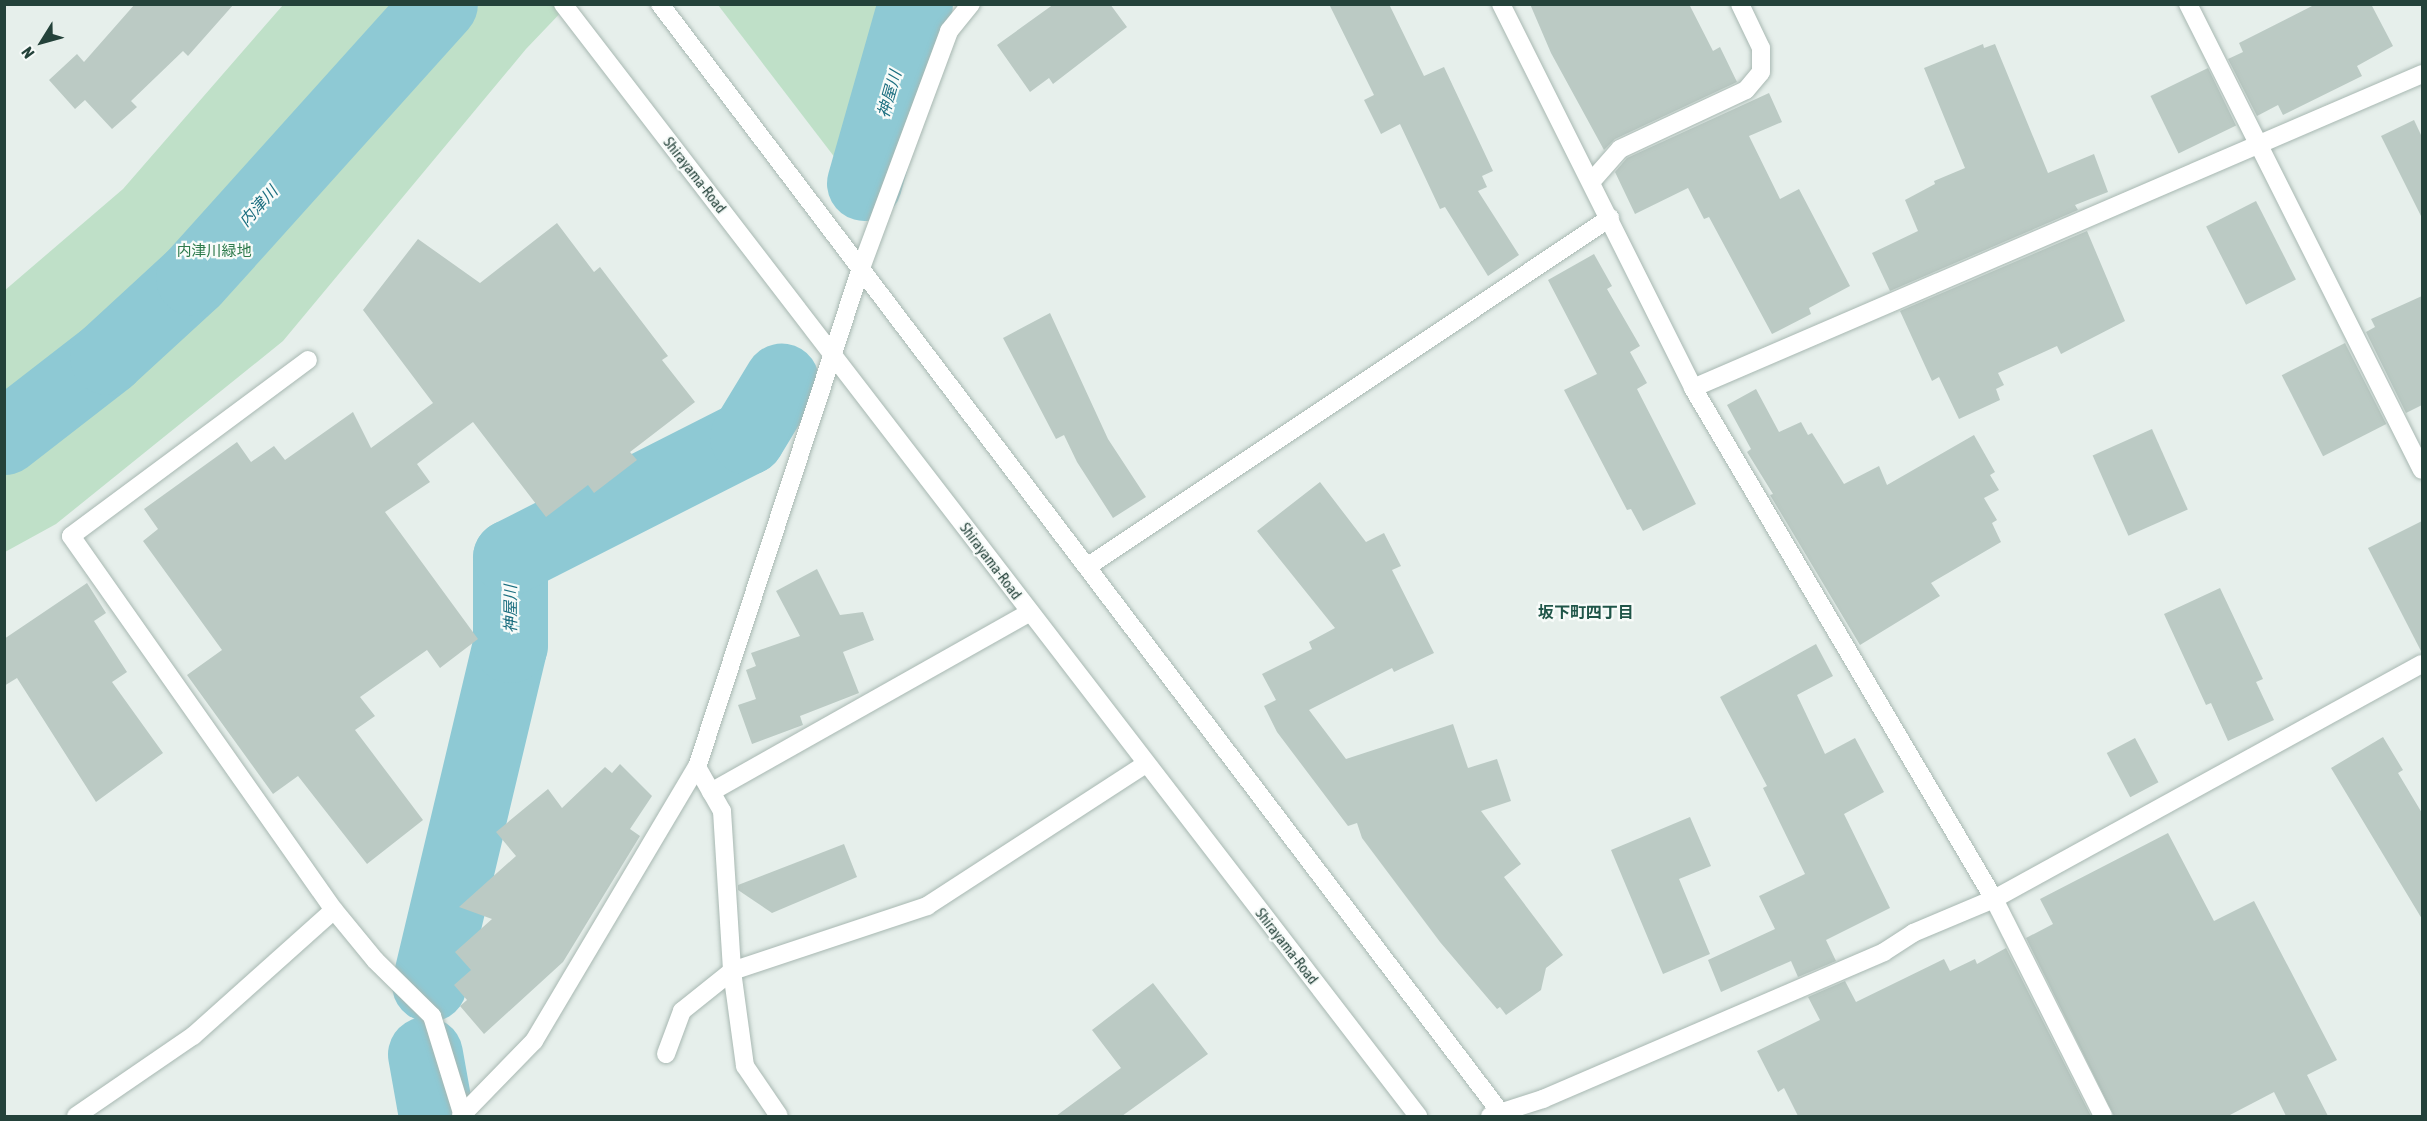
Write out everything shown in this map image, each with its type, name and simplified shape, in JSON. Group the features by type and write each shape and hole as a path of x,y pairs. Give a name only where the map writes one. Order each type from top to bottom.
{"street":[{"path":"660,4 1088,567 1498,1115 1543,1099 1873,957 1913,933 1994,899 2422,664"},
{"path":"308,360 71,536 334,910 375,960 432,1016 462,1116 534,1041 697,767 831,352 949,31 956,4"},
{"path":"949,31 971,4"},
{"path":"1501,4 1693,388 1994,899 2103,1116"},
{"path":"1591,182 1620,148 1746,90 1761,72 1761,48 1740,4"},
{"path":"2188,4 2422,470"},
{"name":"Shirayama-Road","path":"567,9 1418,1116"},
{"path":"1693,388 2422,74"},
{"path":"1088,567 1610,219"},
{"path":"711,792 1029,612"},
{"path":"666,1054 682,1011 732,971 927,906 1146,764"},
{"path":"697,767 722,811 732,971 745,1066 779,1116"},
{"path":"76,1116 193,1036 334,910"}],"green space":[{"name":"内津川緑地","path":"283,5 568,5 526,49 283,341 56,524 5,552 4,291 123,189"},
{"path":"718,5 909,5 852,180"}],"building":[{"path":"135,4 234,4 188,56 183,51 131,101 137,107 112,129 85,100 75,109 49,80 77,54 84,62"},
{"path":"1054,4 1110,4 1127,27 1053,84 1049,78 1030,92 997,45"},
{"path":"1329,4 1389,4 1424,76 1444,67 1493,171 1482,176 1487,187 1478,191 1519,255 1488,276 1445,207 1440,209 1400,124 1381,134 1364,100 1374,95"},
{"path":"1530,4 1689,4 1713,51 1720,47 1737,82 1615,139 1604,150 1551,53"},
{"path":"2316,4 2371,4 2393,46 2357,66 2362,76 2283,115 2278,105 2257,116 2228,59 2243,52 2239,43"},
{"path":"1983,44 1984,48 1995,44 2048,173 2094,154 2108,192 2075,205 2078,210 1890,291 1872,253 1918,231 1905,200 1935,184 1934,181 1965,168 1924,68"},
{"path":"2208,68 2236,126 2179,154 2150,96"},
{"path":"1769,93 1782,122 1749,136 1780,199 1799,189 1850,286 1809,308 1811,314 1772,334 1709,217 1704,219 1688,188 1635,214 1615,172 1627,158"},
{"path":"2414,120 2422,137 2422,218 2381,136"},
{"path":"2256,201 2296,279 2246,305 2206,226"},
{"path":"557,223 594,272 600,267 668,356 662,360 695,402 630,452 637,460 594,493 588,485 546,517 473,422 417,464 430,482 385,512 478,639 440,668 427,650 360,697 375,716 355,730 423,820 367,864 298,776 273,794 187,675 222,650 143,541 158,529 144,509 237,442 251,462 274,446 285,460 353,412 371,448 433,403 363,310 418,239 480,283"},
{"path":"2087,231 2125,321 2061,354 2057,346 1998,373 2004,385 1996,389 2000,400 1959,419 1939,377 1932,381 1900,311"},
{"path":"1594,254 1612,286 1607,289 1640,346 1630,352 1647,383 1637,389 1696,504 1643,531 1631,509 1627,510 1564,390 1597,374 1548,280"},
{"path":"2422,296 2422,405 2406,413 2366,332 2375,327 2371,319"},
{"path":"1050,313 1108,439 1146,497 1113,518 1077,462 1064,435 1056,439 1003,338"},
{"path":"2345,343 2386,424 2323,456 2282,375"},
{"path":"1756,389 1779,432 1801,422 1808,435 1812,433 1844,484 1879,466 1887,485 1974,435 1995,472 1990,475 1999,490 1984,498 1997,520 1992,523 2001,542 1931,583 1940,596 1860,645 1770,495 1773,494 1747,452 1751,449 1727,405"},
{"path":"2152,429 2188,509 2128,536 2093,455"},
{"path":"1320,482 1366,542 1384,533 1401,566 1392,570 1434,653 1394,672 1392,668 1309,710 1346,759 1453,724 1468,768 1497,759 1511,801 1481,811 1521,864 1504,877 1563,955 1546,968 1541,990 1506,1015 1500,1007 1497,1009 1440,942 1362,838 1357,823 1348,826 1277,732 1264,706 1276,700 1262,674 1312,649 1309,642 1335,628 1257,531"},
{"path":"2422,521 2422,653 2368,548"},
{"path":"817,569 840,615 863,612 874,640 843,652 859,693 800,716 803,725 752,744 738,705 756,699 746,670 756,666 751,653 800,636 776,591"},
{"path":"87,583 106,613 94,621 127,672 112,682 163,753 96,802 17,678 4,686 4,639"},
{"path":"2220,588 2263,679 2256,682 2274,720 2228,741 2211,703 2206,705 2164,614"},
{"path":"1816,644 1833,676 1797,695 1825,754 1855,738 1884,792 1844,814 1890,908 1826,940 1836,961 1798,977 1791,961 1721,992 1708,960 1775,929 1759,896 1805,874 1763,788 1767,786 1720,697"},
{"path":"2383,737 2403,770 2398,773 2422,813 2422,919 2331,768"},
{"path":"2135,738 2158,782 2130,797 2107,753"},
{"path":"620,764 652,796 630,829 640,836 563,962 484,1034 460,1006 467,1000 454,985 471,970 455,952 492,919 459,907 516,856 496,832 548,789 562,808 605,767 612,773"},
{"path":"1690,817 1711,866 1679,879 1710,954 1663,974 1611,850"},
{"path":"2168,833 2214,921 2254,901 2337,1060 2307,1075 2328,1116 2286,1116 2274,1092 2228,1116 2114,1116 2026,938 2053,924 2040,899"},
{"path":"844,844 857,877 772,913 738,890 738,885"},
{"path":"2006,948 2091,1116 1798,1116 1784,1088 1778,1092 1757,1051 1820,1020 1808,997 1845,981 1856,1002 1944,959 1950,971 1975,959 1977,964"},
{"path":"1153,983 1208,1054 1122,1116 1056,1116 1121,1068 1092,1030"}],"waterway":[{"name":"内津川","path":"4,437 107,357 193,278 440,4"},
{"name":"神屋川","path":"864,183 915,4"},
{"name":"神屋川","path":"429,984 510,645 510,557 747,437 781,381"},
{"name":"神屋川","path":"425,1054 436,1116"}],"district":[{"name":"坂下町四丁目","path":"1586,612"}]}
